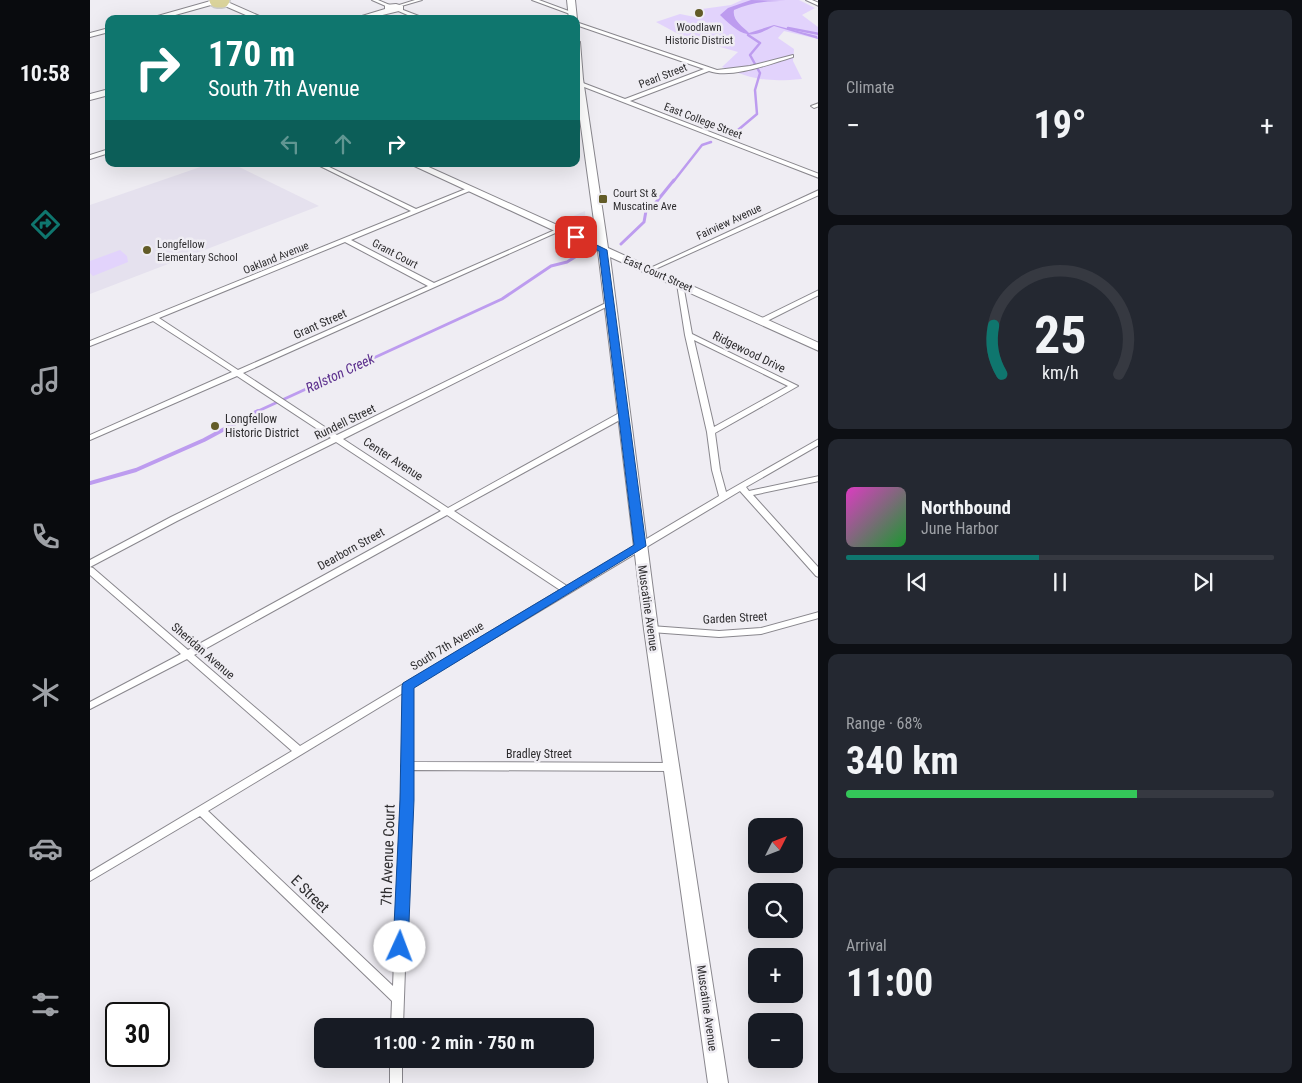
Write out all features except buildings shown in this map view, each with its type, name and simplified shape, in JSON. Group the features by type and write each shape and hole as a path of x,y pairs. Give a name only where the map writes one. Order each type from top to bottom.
{"main road":[{"path":"166,15 220,0 253,15"},
{"path":"571,0 572,15"},
{"path":"370,15 394,8"},
{"path":"90,35 105,31"},
{"name":"Muscatine Avenue","path":"580,87 610,303 651,628 718,1083"},
{"path":"90,97 105,93"},
{"path":"580,151 590,156"},
{"name":"East Court Street","path":"422,167 603,250"}],"street":[{"path":"374,0 412,15"},
{"path":"394,8 420,0"},
{"path":"534,0 570,15"},
{"path":"808,0 818,5"},
{"path":"580,24 709,69 727,72 752,68 791,56"},
{"name":"Pearl Street","path":"625,101 709,69"},
{"name":"East College Street","path":"580,80 625,101 818,176"},
{"path":"90,157 105,151"},
{"path":"325,167 416,211"},
{"name":"Oakland Avenue","path":"90,344 470,189"},
{"name":"Fairview Avenue","path":"649,270 818,192"},
{"name":"Grant Street","path":"90,438 559,230"},
{"name":"Grant Court","path":"346,240 434,286"},
{"name":"East Court Street","path":"603,250 818,348"},
{"path":"680,284 689,335 711,432 716,470 723,497"},
{"path":"760,321 818,292"},
{"name":"Rundell Street","path":"90,564 174,519 610,303"},
{"name":"Center Avenue","path":"154,318 567,590"},
{"path":"90,335 98,341"},
{"name":"Ridgewood Drive","path":"689,335 794,386 711,432"},
{"name":"Dearborn Street","path":"90,706 624,414"},
{"name":"South 7th Avenue","path":"90,877 818,441"},
{"path":"748,494 818,478"},
{"path":"741,487 818,574"},
{"name":"Sheridan Avenue","path":"90,570 300,751"},
{"name":"Garden Street","path":"651,628 719,634 761,631 818,615"},
{"name":"7th Avenue Court","path":"397,1018 407,800 408,686"},
{"name":"Bradley Street","path":"406,766 672,767"},
{"name":"E Street","path":"201,810 398,999"},
{"path":"395,1082 396,1068"}],"shaded area":[{"path":"742,0 799,0 815,8 802,15 818,27 818,39 784,31 778,38 794,49 793,61 802,79 761,79 722,67 738,52 682,36 656,22 680,14 700,18 704,12 702,9 731,5"},
{"path":"751,0 786,1 759,2 734,10 736,20 749,33 774,25 817,36 818,39 774,26 758,33 745,34 720,15 728,8"},
{"name":"Longfellow Elementary School","path":"200,167 239,167 319,206 90,294 90,205"},
{"path":"585,211 587,234 559,222"},
{"path":"120,250 127,256 128,262 93,276 90,273 90,261"}],"waterway":[{"name":"Ralston Creek","path":"788,28 818,34"},
{"name":"Ralston Creek","path":"732,135 757,114 755,90 760,73 750,55 760,43 748,35"},
{"name":"Ralston Creek","path":"673,182 702,145 711,142"},
{"name":"Ralston Creek","path":"621,244 644,222 646,211 653,206 674,180"},
{"name":"Ralston Creek","path":"257,412 502,299 551,266 567,262 583,252"},
{"name":"Ralston Creek","path":"90,483 136,470 204,440 257,412"}],"place":[{"name":"Woodlawn Historic District","path":"699,13"},
{"name":"Court St & Muscatine Ave","path":"603,199"},
{"name":"Longfellow Elementary School","path":"147,250"},
{"name":"Longfellow Historic District","path":"215,426"}],"route":[{"path":"400,947 407,800 408,686 640,546 603,250 576,237"}]}
